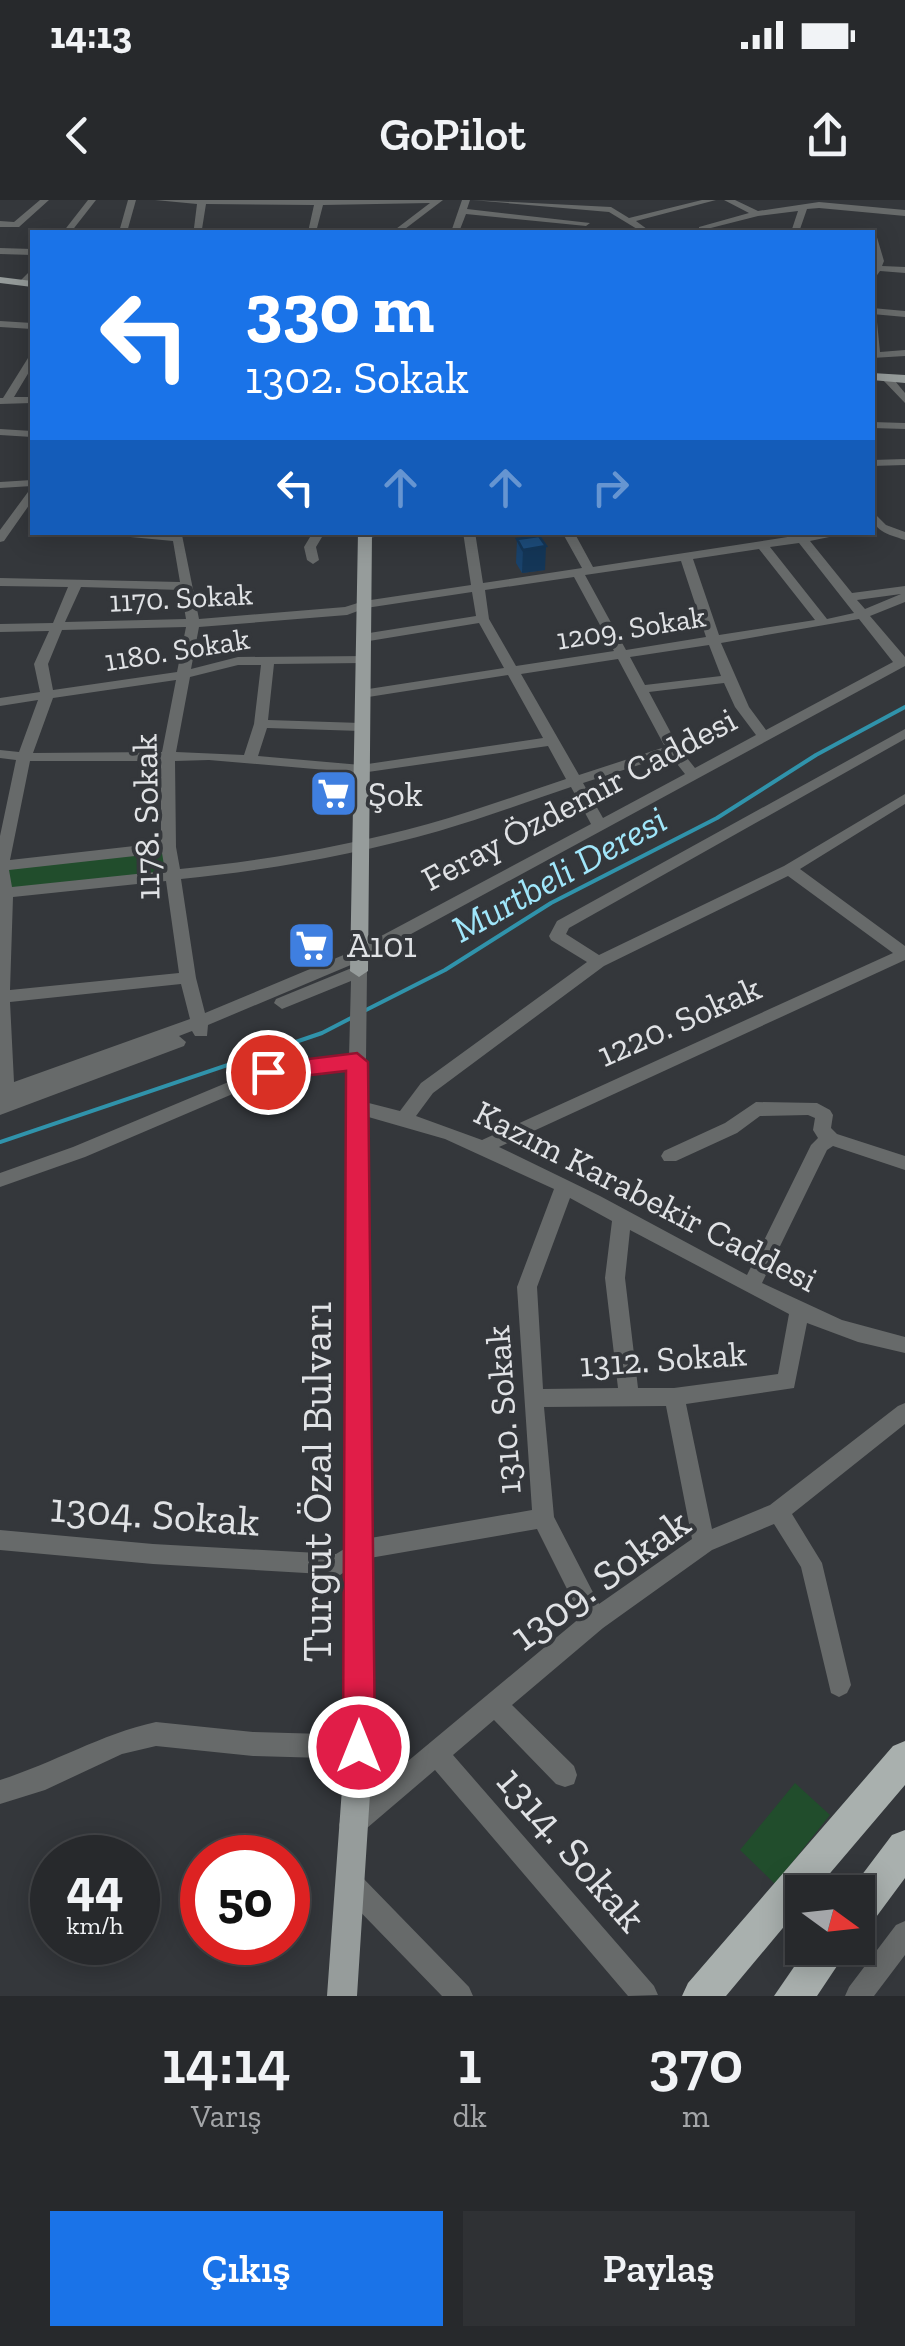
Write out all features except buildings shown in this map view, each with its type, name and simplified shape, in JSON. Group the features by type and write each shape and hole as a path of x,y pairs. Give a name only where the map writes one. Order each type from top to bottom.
{"highway":[{"path":"701,1996 905,1758"},
{"path":"875,1888 905,1848"},
{"path":"793,1996 817,1965"}],"main road":[{"path":"0,280 28,283"},
{"path":"877,375 905,377"},
{"path":"359,963 365,535"},
{"name":"Turgut Özal Bulvarı","path":"346,1996 351,1824 359,1747 357,1062"}],"street":[{"path":"0,224 16,225 45,200"},
{"path":"69,230 92,200"},
{"path":"124,230 132,200"},
{"path":"159,200 436,200"},
{"path":"398,230 436,200"},
{"path":"476,200 598,204 612,200"},
{"path":"630,220 712,200"},
{"path":"728,200 757,214"},
{"path":"196,230 201,201"},
{"path":"312,230 319,202"},
{"path":"598,204 644,230"},
{"path":"580,230 598,204"},
{"path":"455,230 464,205 586,223"},
{"path":"689,223 706,230 757,214 819,205 866,205 905,213"},
{"path":"866,205 871,230"},
{"path":"796,230 803,208"},
{"path":"664,212 677,217"},
{"path":"0,251 30,252"},
{"path":"875,270 905,267"},
{"path":"875,311 905,314"},
{"path":"0,324 30,326"},
{"path":"875,354 905,353"},
{"path":"3,402 30,363"},
{"path":"877,375 905,400"},
{"path":"3,402 30,400"},
{"path":"875,425 905,426"},
{"path":"0,432 30,434"},
{"path":"875,463 905,462"},
{"path":"0,485 30,484"},
{"path":"0,538 30,497"},
{"path":"14,522 30,524"},
{"path":"877,528 905,522"},
{"path":"877,528 905,536"},
{"name":"1178. Sokak","path":"149,535 178,538 193,623 180,676 168,757 169,847 199,1028"},
{"path":"313,560 310,547 317,535"},
{"path":"470,535 483,619 599,824"},
{"path":"569,535 622,656 644,689 673,749 692,773"},
{"path":"800,536 903,662"},
{"name":"1170. Sokak","path":"0,628 193,623 347,611 364,605 763,546 800,536"},
{"path":"763,546 824,623"},
{"path":"686,558 728,678 756,731 766,736"},
{"path":"0,582 186,586"},
{"path":"3,1100 0,866 24,756 47,695 42,664 75,586"},
{"path":"850,598 905,594"},
{"name":"1209. Sokak","path":"362,694 824,623 865,614 905,594"},
{"path":"363,638 483,619"},
{"name":"1180. Sokak","path":"0,702 180,676 238,661 363,660"},
{"path":"250,759 261,724 268,662"},
{"name":"Feray Özdemir Caddesi","path":"3,1100 199,1028 359,963 599,824 903,662"},
{"path":"644,689 728,678"},
{"path":"261,724 361,727"},
{"path":"598,962 557,936 562,925 905,733"},
{"path":"0,754 250,759 360,769 550,741"},
{"path":"3,892 172,875 359,846 435,827 673,749"},
{"path":"406,1116 427,1088 598,962 789,869 901,805"},
{"path":"0,866 169,847"},
{"path":"789,869 905,954"},
{"name":"1220. Sokak","path":"480,1148 905,954"},
{"path":"0,1180 79,1152 268,1072 357,1062 359,963"},
{"path":"1,997 188,978"},
{"name":"Kazım Karabekir Caddesi","path":"357,1107 406,1116 480,1148 799,1312 877,1340 905,1344"},
{"path":"670,1156 731,1128 756,1109 811,1108 824,1115 822,1130 831,1138 905,1163"},
{"path":"751,1286 820,1145 831,1138"},
{"name":"1310. Sokak","path":"564,1188 527,1287 534,1398 543,1518 595,1620"},
{"path":"622,1219 615,1278 629,1398"},
{"name":"1312. Sokak","path":"534,1398 674,1398 786,1382 799,1312"},
{"path":"674,1398 704,1543"},
{"name":"1309. Sokak","path":"351,1824 438,1756 595,1620 704,1543 778,1512 905,1412"},
{"path":"778,1512 811,1563 840,1685"},
{"name":"1304. Sokak","path":"0,1540 340,1565 358,1550 543,1518"},
{"path":"496,1706 565,1774"},
{"path":"0,1792 36,1781 120,1742 156,1734 254,1744 359,1747"},
{"name":"1314. Sokak","path":"438,1756 645,1995"},
{"path":"351,1884 460,1996"},
{"path":"858,1996 905,1934"}],"green space":[{"path":"169,847 172,875 0,893 0,866"},
{"path":"795,1783 830,1815 775,1884 740,1850"}],"waterway":[{"name":"Murtbeli Deresi","path":"366,1010 445,970 551,903 717,818 816,755 905,707"},
{"name":"Murtbeli Deresi","path":"0,1142 322,1033 353,1017"}],"place":[{"name":"Şok","path":"333,794"},
{"name":"A101","path":"312,945"}],"route":[{"path":"268,1072 357,1062 359,1747"}]}
